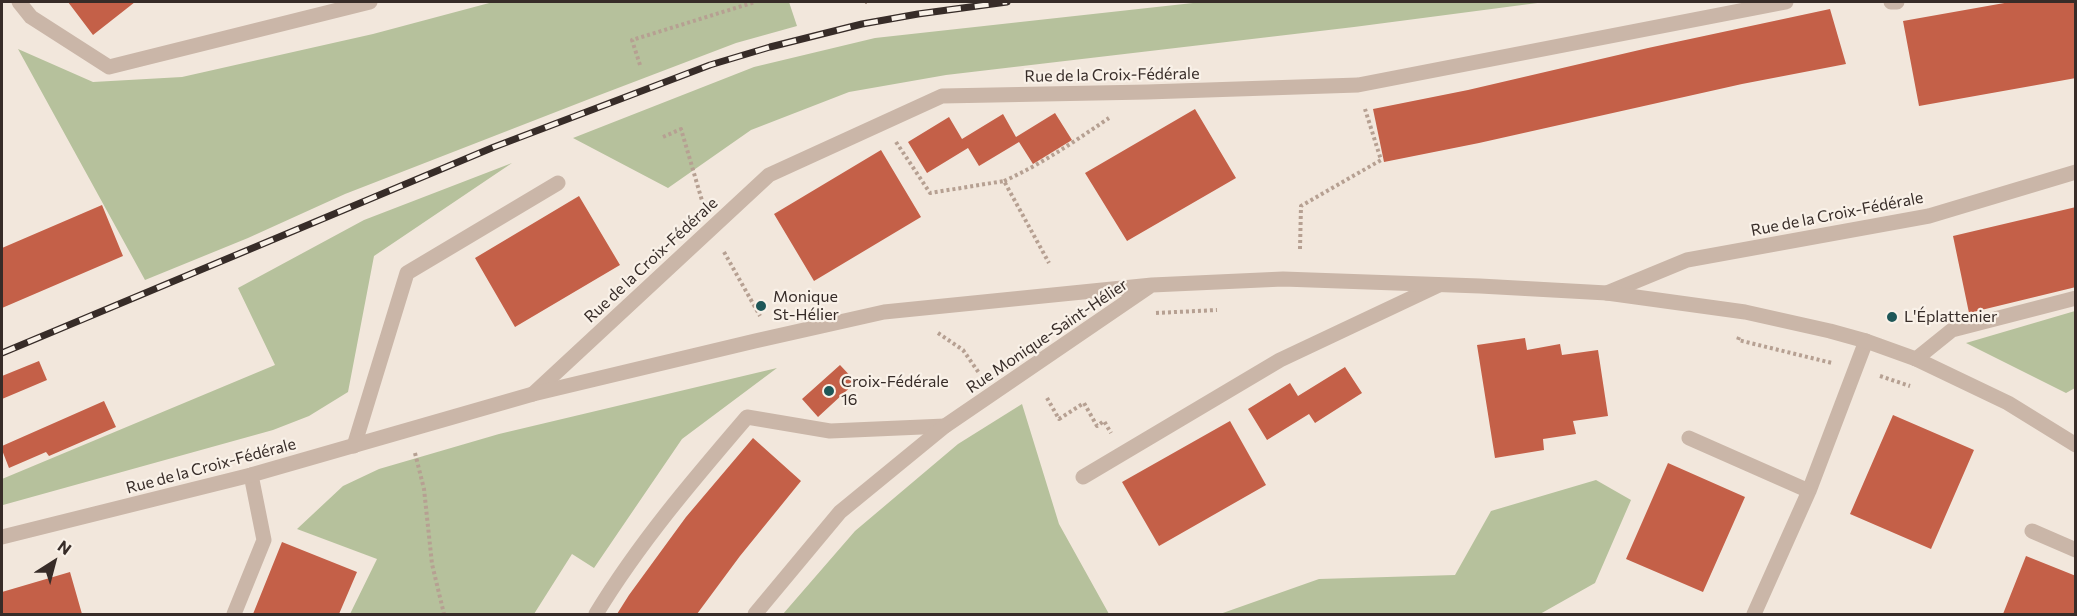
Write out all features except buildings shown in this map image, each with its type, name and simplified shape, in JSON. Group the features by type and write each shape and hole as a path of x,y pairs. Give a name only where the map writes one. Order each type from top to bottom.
{"street":[{"path":"19,2 31,18 108,67 370,2"},
{"name":"Rue de la Croix-Fédérale","path":"533,394 769,175 942,96 1358,85 1786,2"},
{"path":"1891,2 1897,2"},
{"name":"Rue de la Croix-Fédérale","path":"1607,293 1687,260 1929,216 2076,172"},
{"path":"354,446 407,273 558,183"},
{"name":"Rue de la Croix-Fédérale","path":"2,537 251,475 533,394 884,312 1152,285 1283,279 1607,293 1745,312 1866,341 1916,359 2008,403 2076,446"},
{"name":"Rue Monique-Saint-Hélier","path":"755,615 840,512 945,426 1152,285"},
{"path":"1083,477 1280,360 1439,285"},
{"path":"1916,359 1952,330 2076,298"},
{"path":"1755,615 1809,491 1866,341"},
{"path":"596,615 614,585 671,505 747,417 830,431 945,426"},
{"path":"1689,438 1809,491"},
{"path":"234,615 264,540 251,475"},
{"path":"2032,531 2076,550"}],"path":[{"path":"640,65 632,40 755,2"},
{"path":"1300,249 1300,206 1381,160 1364,106"},
{"path":"883,123 930,193 1004,181 1053,156 1110,118"},
{"path":"663,136 681,129 711,229 771,337"},
{"path":"1004,181 1049,263"},
{"path":"932,328 963,350 979,374"},
{"path":"1738,340 1856,369 1914,388"},
{"path":"1047,398 1059,419 1084,404 1097,426 1106,423"},
{"path":"414,451 424,489 432,564 444,615"}],"green space":[{"path":"493,2 789,2 797,26 736,43 345,194 248,238 145,280 18,49 93,82 182,77 373,34"},
{"path":"1202,2 1545,2 946,75 849,92 751,130 668,188 573,138 754,67 875,38"},
{"path":"512,163 374,256 348,392 309,416 273,430 3,505 2,479 275,365 238,288 364,220"},
{"path":"2075,311 2075,388 2066,393 1966,343"},
{"path":"777,368 682,439 594,568 572,554 534,614 350,614 377,559 297,529 343,486 379,469 499,434"},
{"path":"1022,404 1059,524 1109,614 783,614 855,531 958,444"},
{"path":"1596,480 1631,500 1595,583 1540,614 1220,614 1319,579 1455,575 1491,511"}],"railway":[{"path":"2,353 494,147 710,65 862,24 1007,2"}],"place":[{"name":"Monique St-Hélier","path":"761,306"},
{"name":"L'Éplattenier","path":"1892,317"},
{"name":"Croix-Fédérale 16","path":"829,391"}]}
